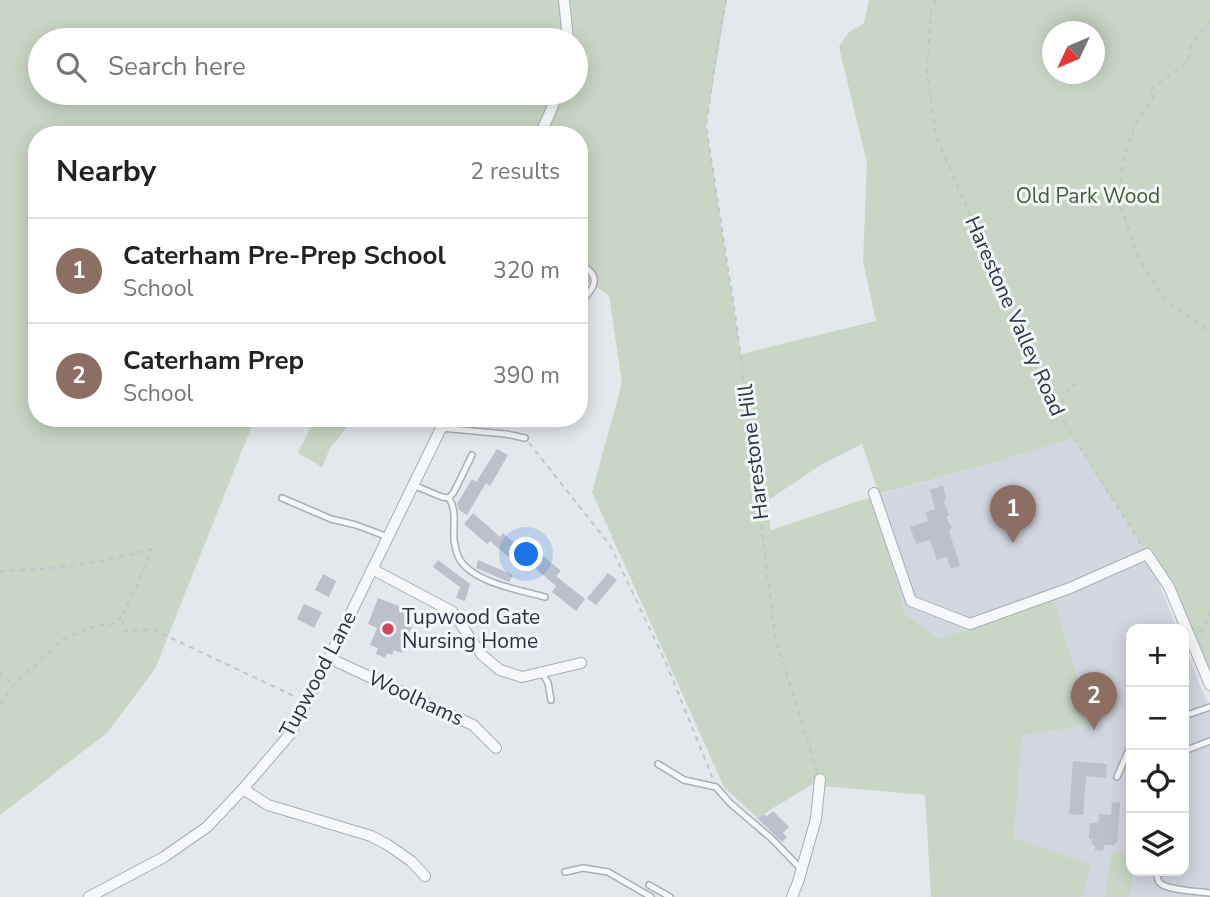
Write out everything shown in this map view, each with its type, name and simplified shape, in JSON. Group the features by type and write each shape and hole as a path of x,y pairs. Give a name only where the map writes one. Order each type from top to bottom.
{"street":[{"path":"565,0 567,28"},
{"path":"544,126 553,105"},
{"name":"Tupwood Lane","path":"91,897 164,857 207,827 291,733 441,427"},
{"path":"874,493 911,601 971,624 1070,588 1147,554 1169,587 1210,685"},
{"path":"372,569 450,609 482,655 500,670 522,677 581,663"},
{"name":"Woolhams","path":"329,658 473,725 496,748"},
{"path":"792,897 816,820 820,779"},
{"path":"243,789 268,805 371,836 411,861 425,876"}],"lane":[{"path":"588,269 595,278 588,295"},
{"path":"466,427 525,438"},
{"path":"449,498 472,456"},
{"path":"413,485 449,498"},
{"path":"282,498 331,519 387,537"},
{"path":"449,498 453,505 457,556 465,567 485,579 545,597"},
{"path":"542,673 548,683 551,699"},
{"path":"1189,714 1210,707"},
{"path":"1187,750 1210,741"},
{"path":"1117,777 1129,750"},
{"path":"658,764 684,780 716,787 802,870"},
{"path":"565,872 583,868 608,872 651,897"},
{"path":"1157,876 1163,885 1171,888 1210,893"},
{"path":"649,885 670,897"}],"path":[{"name":"Harestone Hill","path":"726,0 706,125 736,320 775,636 820,779"},
{"name":"Harestone Valley Road","path":"936,0 931,11 927,72 936,136 1056,412 1147,554"},
{"path":"1210,21 1191,45 1188,62 1150,90 1153,97 1136,122 1123,161 1119,201 1138,257 1163,298 1210,332"},
{"path":"1056,412 1070,387 1083,380"},
{"path":"525,438 610,545 666,663 716,787"},
{"path":"0,571 118,559 151,549 122,616 111,625 98,625 63,639 15,684 0,704"},
{"path":"1194,646 1210,611"},
{"path":"122,616 124,631 152,629 307,702"},
{"path":"0,672 4,678 15,684"}],"shaded area":[{"path":"1073,438 1147,554 1175,624 1126,624 1126,876 1189,876 1189,658 1210,710 1210,897 1082,897 1090,865 1014,838 1022,736 1091,724 1054,599 939,639 905,614 874,496"}],"green space":[{"name":"Old Park Wood","path":"0,0 727,0 706,125 741,354 876,321 863,261 867,163 839,47 848,33 864,23 869,0 1210,0 1210,675 1189,635 1189,624 1183,624 1147,554 1073,438 879,494 862,444 822,464 767,501 771,530 874,496 905,614 939,639 1054,599 1091,724 1022,736 1014,838 1091,865 1082,897 931,897 925,795 811,785 757,818 724,787 592,492 622,383 609,295 588,282 588,126 28,126 28,427 251,427 155,669 107,733 0,815"},
{"path":"311,427 346,427 331,446 322,467 298,453"},
{"path":"1111,853 1126,854 1126,876 1132,876 1129,897 1105,897"}],"building":[{"path":"497,449 508,455 490,486 486,483 467,515 459,510 457,504 472,479 476,482"},
{"path":"943,485 949,516 946,516 952,528 949,531 960,566 951,569 947,557 937,560 930,540 916,544 910,527 928,521 925,513 935,509 930,489"},
{"path":"473,513 500,537 503,533 527,554 518,565 490,541 487,544 464,524"},
{"path":"537,551 561,571 556,576 585,599 576,611 552,592 556,586 528,562"},
{"path":"438,560 470,584 465,601 456,598 460,587 433,567"},
{"path":"478,560 513,575 509,582 476,568"},
{"path":"608,573 617,580 596,605 587,598"},
{"path":"323,574 336,581 329,597 315,590"},
{"name":"Tupwood Gate Nursing Home","path":"378,598 417,613 402,653 394,650 392,655 387,653 385,658 376,654 378,648 370,645 377,628 368,624"},
{"path":"304,604 322,612 314,628 297,619"},
{"path":"1073,761 1107,764 1106,778 1086,776 1083,815 1069,814"},
{"path":"1112,802 1120,803 1117,842 1104,845 1103,851 1095,850 1092,839 1089,839 1090,823 1098,823 1099,814 1111,815"},
{"path":"773,811 789,827 783,833 787,837 782,842 757,818 765,814 766,817"}],"place":[{"name":"Caterham Pre-Prep School","path":"1013,543"},
{"name":"Tupwood Gate Nursing Home","path":"388,629"},
{"name":"Caterham Prep","path":"1094,730"}]}
